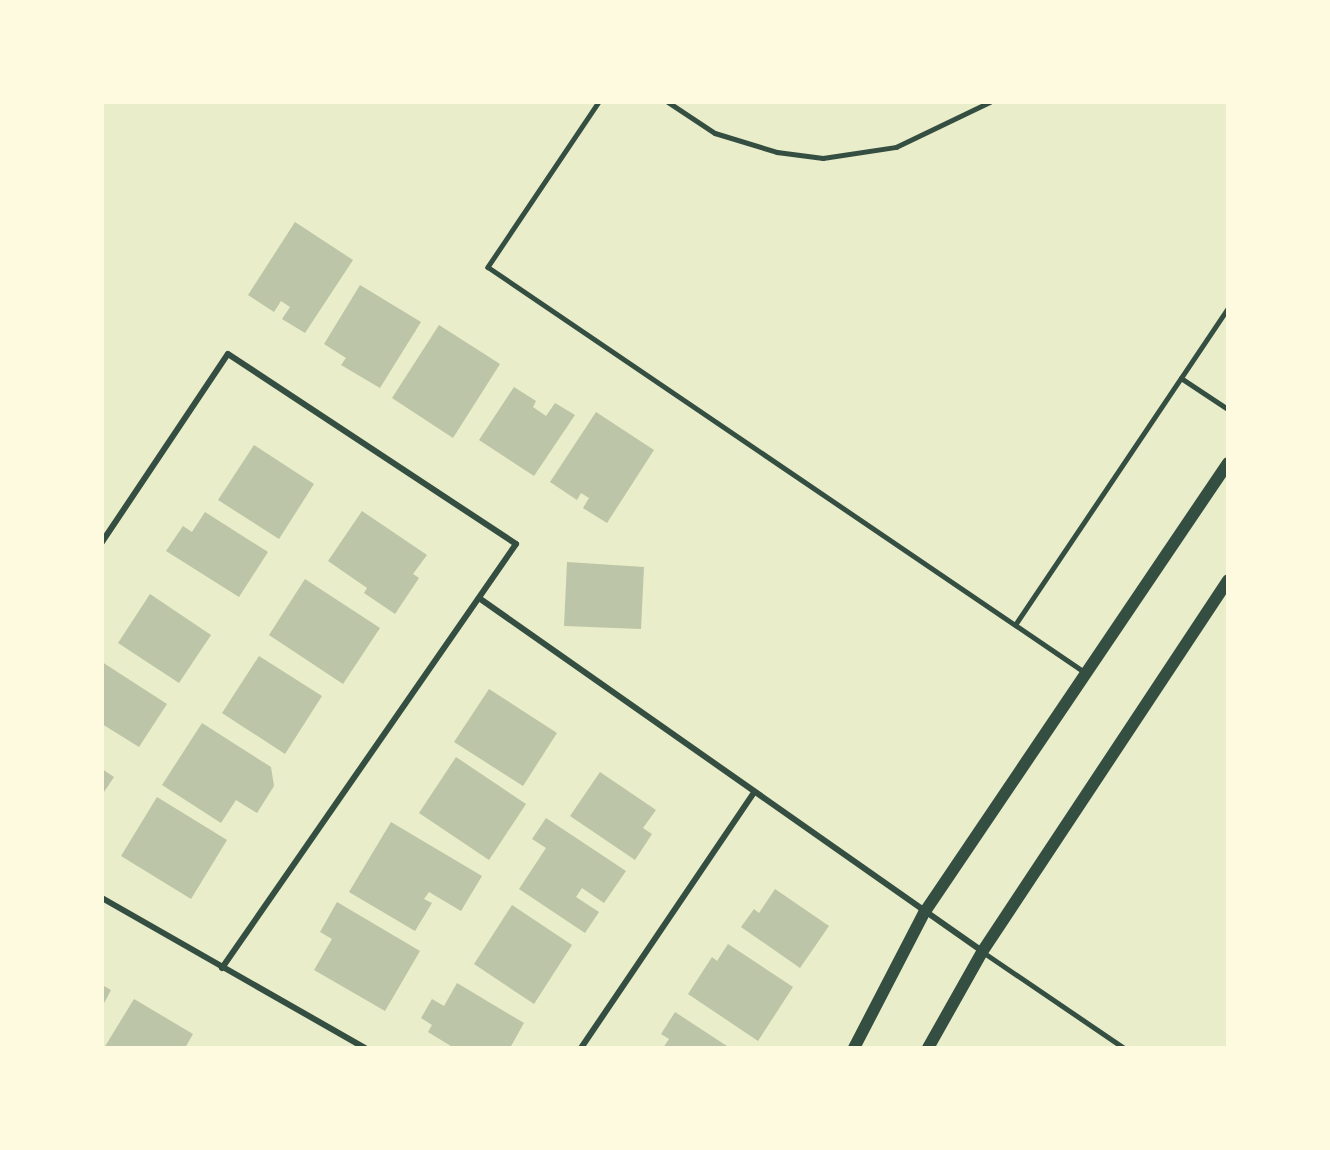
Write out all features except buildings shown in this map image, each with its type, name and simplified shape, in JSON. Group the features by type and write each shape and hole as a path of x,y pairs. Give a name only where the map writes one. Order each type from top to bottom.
{"main road":[{"path":"854,1048 924,913 1228,463"},
{"path":"928,1048 982,952 1228,580"}],"street":[{"path":"102,542 228,354 516,544 222,968"},
{"path":"479,598 982,952"},
{"path":"581,1048 754,792"},
{"path":"102,898 365,1048"}],"lane":[{"path":"599,102 488,267 1086,674"},
{"path":"668,102 715,133 777,152 823,158 896,147 990,102"},
{"path":"1015,625 1228,308"},
{"path":"1181,378 1228,409"},
{"path":"982,952 1125,1048"}]}
